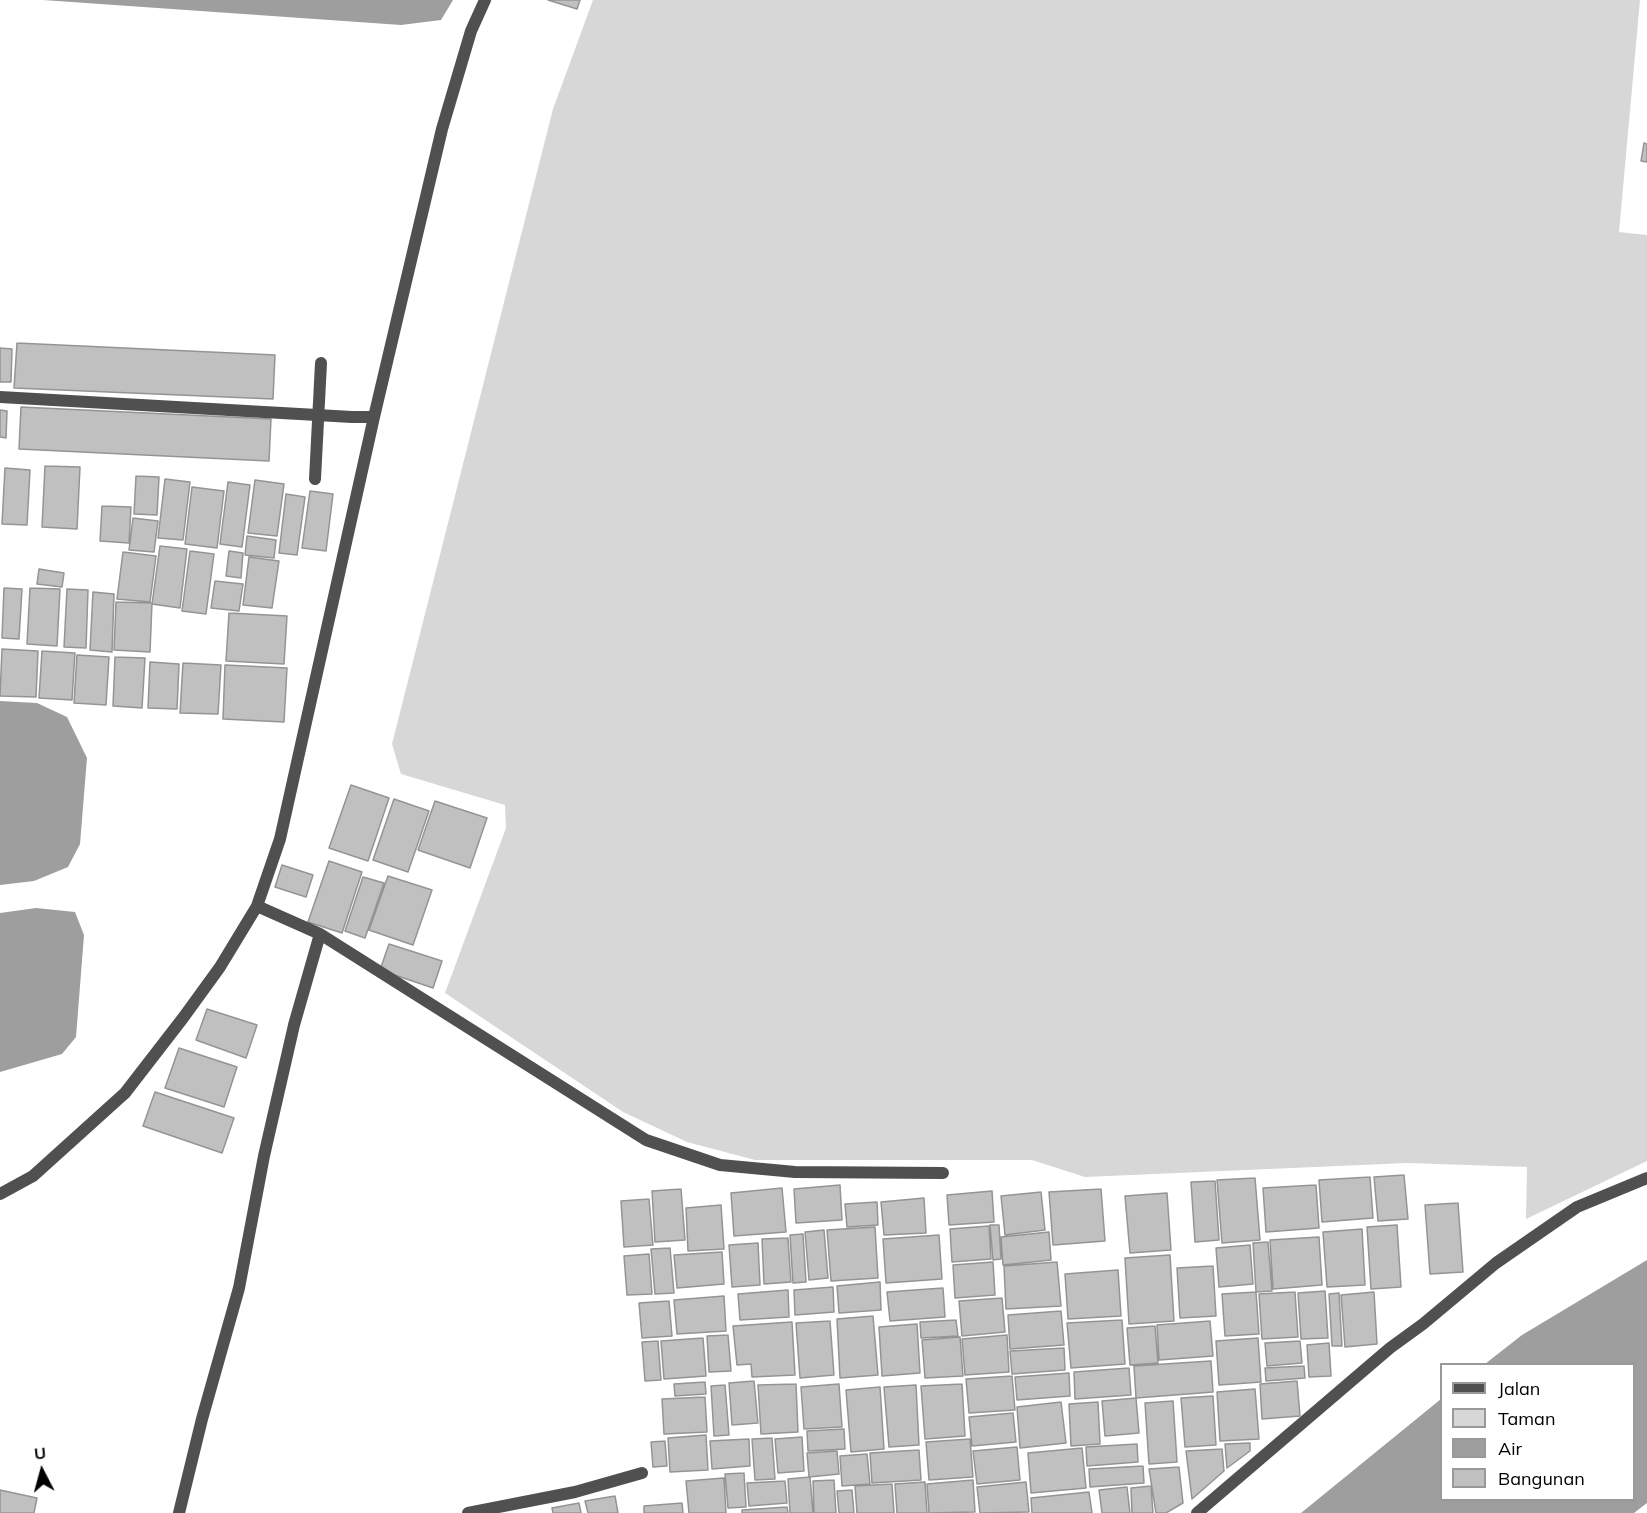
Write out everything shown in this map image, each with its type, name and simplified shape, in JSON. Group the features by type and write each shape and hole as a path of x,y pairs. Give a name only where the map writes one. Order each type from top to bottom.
{"street":[{"path":"0,1194 33,1176 124,1093 220,967 257,906 280,840 374,417 442,129 471,30 485,0"},
{"path":"315,479 321,363"},
{"path":"0,397 374,417"},
{"path":"257,906 314,931 646,1140 720,1164 795,1172 943,1173"},
{"path":"179,1513 202,1419 239,1288 266,1145 314,931"},
{"path":"1197,1513 1390,1348 1424,1324 1496,1263 1577,1207 1647,1178"},
{"path":"468,1513 575,1492 642,1473"}],"green space":[{"path":"593,0 1640,0 1619,232 1647,235 1647,1161 1526,1219 1527,1167 1407,1163 1085,1177 1032,1160 755,1160 687,1142 623,1112 445,993 506,828 505,805 401,774 392,744 553,109"}],"water":[{"path":"43,0 453,0 441,20 401,25"},
{"path":"0,701 37,703 67,717 87,758 80,844 68,867 34,881 0,885"},
{"path":"36,908 75,912 84,935 76,1037 62,1054 0,1072 0,913"},
{"path":"1647,1260 1647,1503 1634,1513 1301,1513 1440,1400 1440,1501 1635,1501 1635,1363 1486,1363 1522,1335"}],"building":[{"path":"548,0 580,0 577,9"},
{"path":"1644,143 1647,144 1647,162 1641,161"},
{"path":"17,343 275,355 273,399 14,388"},
{"path":"0,348 12,349 11,382 0,382"},
{"path":"21,407 271,419 269,461 19,449"},
{"path":"0,410 7,411 6,438 0,437"},
{"path":"45,466 80,467 77,529 42,527"},
{"path":"5,468 30,470 27,525 2,524"},
{"path":"136,476 159,477 157,515 134,514"},
{"path":"165,479 190,482 183,540 158,538"},
{"path":"255,480 284,484 277,536 248,533"},
{"path":"228,482 250,485 242,547 220,544"},
{"path":"192,487 224,491 217,548 185,544"},
{"path":"310,491 333,494 326,551 302,548"},
{"path":"286,494 305,497 297,555 279,553"},
{"path":"102,506 131,507 129,543 100,541"},
{"path":"133,518 158,521 154,552 129,550"},
{"path":"247,536 276,540 274,558 245,555"},
{"path":"160,546 187,549 180,608 152,604"},
{"path":"190,551 214,554 206,614 182,611"},
{"path":"229,551 243,553 241,578 226,576"},
{"path":"123,552 156,556 150,602 117,599"},
{"path":"249,557 279,561 272,608 243,605"},
{"path":"39,569 64,573 62,587 37,584"},
{"path":"215,581 243,584 239,611 211,608"},
{"path":"4,588 22,589 19,639 2,638"},
{"path":"30,588 60,589 57,646 27,644"},
{"path":"67,589 88,590 86,648 64,647"},
{"path":"93,592 114,594 112,652 90,650"},
{"path":"116,602 152,603 150,652 114,650"},
{"path":"229,613 287,616 284,664 226,661"},
{"path":"2,649 38,651 36,697 0,696"},
{"path":"42,651 75,653 72,700 39,698"},
{"path":"77,655 109,657 106,705 74,703"},
{"path":"115,657 145,658 142,708 113,706"},
{"path":"150,662 179,664 177,709 148,708"},
{"path":"183,663 221,665 218,714 180,713"},
{"path":"225,665 287,668 284,722 223,719"},
{"path":"351,785 389,798 368,861 329,848"},
{"path":"394,799 429,811 408,872 373,860"},
{"path":"435,801 487,818 470,868 418,850"},
{"path":"329,861 362,872 342,933 308,922"},
{"path":"282,865 313,875 306,897 275,887"},
{"path":"388,876 432,890 413,945 369,930"},
{"path":"363,877 384,883 365,938 345,931"},
{"path":"389,944 442,961 433,988 380,970"},
{"path":"207,1009 257,1025 246,1058 196,1040"},
{"path":"179,1048 237,1067 224,1107 165,1088"},
{"path":"155,1092 234,1118 222,1153 143,1126"},
{"path":"1404,1175 1408,1219 1378,1221 1374,1177"},
{"path":"1370,1177 1373,1218 1322,1222 1319,1180"},
{"path":"1255,1178 1260,1240 1222,1243 1217,1180"},
{"path":"1215,1181 1219,1240 1195,1242 1191,1182"},
{"path":"840,1185 842,1220 796,1223 794,1189"},
{"path":"1316,1185 1319,1228 1266,1232 1263,1188"},
{"path":"782,1188 786,1232 734,1236 731,1193"},
{"path":"681,1189 685,1240 655,1242 652,1191"},
{"path":"1101,1189 1105,1241 1053,1245 1049,1192"},
{"path":"992,1191 994,1222 949,1225 947,1195"},
{"path":"1041,1192 1045,1230 1005,1235 1001,1196"},
{"path":"1167,1193 1171,1250 1130,1253 1125,1196"},
{"path":"924,1198 926,1233 884,1235 881,1202"},
{"path":"649,1199 653,1245 624,1247 621,1201"},
{"path":"877,1202 878,1225 847,1227 845,1204"},
{"path":"1458,1203 1463,1272 1430,1274 1425,1205"},
{"path":"721,1205 724,1249 688,1251 686,1208"},
{"path":"990,1225 999,1225 1001,1259 993,1260"},
{"path":"1397,1225 1401,1287 1371,1289 1367,1227"},
{"path":"989,1226 991,1259 952,1262 950,1229"},
{"path":"875,1227 878,1278 831,1281 827,1230"},
{"path":"1362,1229 1365,1285 1327,1287 1323,1232"},
{"path":"824,1230 828,1278 809,1280 805,1232"},
{"path":"1049,1232 1051,1260 1003,1265 1001,1237"},
{"path":"803,1234 806,1282 793,1283 790,1235"},
{"path":"939,1235 942,1279 886,1283 883,1239"},
{"path":"1319,1237 1322,1285 1273,1289 1270,1240"},
{"path":"788,1238 791,1282 764,1284 762,1239"},
{"path":"1268,1242 1272,1291 1256,1292 1253,1243"},
{"path":"758,1243 760,1285 732,1287 729,1245"},
{"path":"1250,1245 1253,1284 1219,1287 1216,1248"},
{"path":"670,1248 674,1293 655,1294 651,1249"},
{"path":"722,1252 724,1284 677,1288 674,1255"},
{"path":"649,1254 652,1294 627,1295 624,1256"},
{"path":"1170,1255 1174,1321 1129,1324 1125,1258"},
{"path":"993,1262 995,1295 955,1298 953,1265"},
{"path":"1057,1262 1061,1306 1006,1309 1004,1266"},
{"path":"1213,1266 1216,1316 1180,1318 1177,1268"},
{"path":"1118,1270 1121,1316 1068,1319 1065,1274"},
{"path":"880,1282 881,1310 839,1313 837,1286"},
{"path":"833,1287 834,1312 795,1315 794,1290"},
{"path":"943,1288 945,1317 890,1321 887,1292"},
{"path":"788,1290 789,1317 740,1320 738,1294"},
{"path":"1325,1291 1328,1338 1301,1339 1298,1293"},
{"path":"1256,1292 1259,1334 1225,1336 1222,1294"},
{"path":"1295,1292 1298,1337 1262,1339 1259,1294"},
{"path":"1374,1292 1377,1344 1345,1347 1341,1295"},
{"path":"1339,1293 1342,1346 1332,1346 1329,1294"},
{"path":"724,1296 726,1331 677,1334 674,1300"},
{"path":"1002,1298 1005,1332 962,1336 959,1301"},
{"path":"669,1301 672,1336 642,1338 639,1303"},
{"path":"1061,1311 1064,1345 1010,1349 1008,1315"},
{"path":"873,1316 878,1375 840,1378 837,1319"},
{"path":"956,1320 958,1336 921,1338 920,1322"},
{"path":"1122,1320 1125,1364 1071,1368 1067,1323"},
{"path":"830,1321 834,1375 800,1378 796,1323"},
{"path":"1210,1321 1213,1356 1159,1360 1157,1325"},
{"path":"792,1322 795,1375 752,1377 751,1364 737,1365 733,1326"},
{"path":"917,1324 920,1373 882,1376 879,1327"},
{"path":"1155,1326 1158,1363 1130,1365 1127,1328"},
{"path":"728,1335 731,1371 709,1372 707,1336"},
{"path":"1007,1335 1009,1372 965,1375 962,1339"},
{"path":"960,1337 963,1376 925,1378 922,1340"},
{"path":"703,1338 706,1376 664,1379 661,1341"},
{"path":"1258,1338 1261,1382 1219,1385 1216,1341"},
{"path":"658,1341 661,1380 645,1381 642,1342"},
{"path":"1300,1341 1302,1363 1267,1366 1265,1343"},
{"path":"1329,1343 1331,1376 1309,1377 1307,1345"},
{"path":"1064,1348 1065,1370 1012,1374 1010,1351"},
{"path":"1211,1361 1213,1392 1136,1398 1134,1366"},
{"path":"1304,1366 1305,1378 1266,1381 1265,1368"},
{"path":"1129,1368 1131,1395 1075,1399 1074,1372"},
{"path":"1069,1373 1070,1396 1017,1400 1015,1377"},
{"path":"1012,1376 1015,1410 969,1413 966,1379"},
{"path":"754,1381 758,1423 732,1425 729,1383"},
{"path":"1297,1381 1300,1416 1262,1419 1260,1384"},
{"path":"705,1382 706,1394 675,1396 674,1384"},
{"path":"796,1384 798,1432 761,1434 758,1385"},
{"path":"839,1384 842,1427 804,1429 801,1387"},
{"path":"962,1384 965,1436 925,1439 921,1386"},
{"path":"725,1385 729,1435 714,1436 711,1386"},
{"path":"916,1385 919,1445 889,1447 884,1387"},
{"path":"880,1387 884,1449 851,1452 846,1390"},
{"path":"1255,1389 1259,1439 1220,1441 1217,1392"},
{"path":"1213,1396 1216,1445 1185,1447 1181,1398"},
{"path":"705,1397 707,1432 664,1434 662,1399"},
{"path":"1136,1398 1139,1433 1105,1436 1102,1401"},
{"path":"1173,1401 1177,1462 1149,1464 1145,1403"},
{"path":"1061,1402 1066,1443 1020,1448 1017,1407"},
{"path":"1098,1402 1100,1444 1071,1446 1069,1404"},
{"path":"1013,1413 1016,1442 972,1446 969,1417"},
{"path":"844,1429 845,1449 808,1451 807,1431"},
{"path":"706,1435 708,1470 670,1472 668,1438"},
{"path":"802,1437 804,1471 778,1473 775,1439"},
{"path":"772,1438 775,1479 755,1480 752,1439"},
{"path":"749,1439 750,1466 712,1469 710,1441"},
{"path":"970,1439 973,1477 929,1480 926,1442"},
{"path":"665,1441 667,1466 653,1467 651,1442"},
{"path":"1250,1443 1250,1451 1227,1468 1225,1444"},
{"path":"1137,1444 1138,1462 1087,1466 1086,1447"},
{"path":"1017,1447 1020,1480 977,1484 973,1451"},
{"path":"1082,1448 1086,1488 1031,1493 1028,1453"},
{"path":"1222,1449 1224,1471 1192,1499 1186,1451"},
{"path":"919,1450 921,1480 872,1483 870,1453"},
{"path":"837,1451 839,1474 809,1477 807,1453"},
{"path":"867,1454 870,1484 842,1486 840,1456"},
{"path":"1143,1466 1144,1483 1090,1487 1089,1469"},
{"path":"1179,1467 1183,1503 1166,1513 1156,1513 1149,1469"},
{"path":"744,1473 746,1507 728,1508 725,1474"},
{"path":"810,1477 813,1513 790,1513 788,1479"},
{"path":"724,1478 726,1513 689,1513 686,1481"},
{"path":"834,1480 836,1513 814,1513 813,1481"},
{"path":"973,1480 975,1512 929,1513 927,1484"},
{"path":"785,1481 787,1503 749,1506 747,1483"},
{"path":"925,1482 927,1513 897,1513 895,1484"},
{"path":"1026,1482 1029,1512 980,1513 977,1487"},
{"path":"892,1484 894,1513 857,1513 855,1486"},
{"path":"1151,1486 1153,1513 1132,1513 1131,1488"},
{"path":"1127,1487 1130,1513 1102,1513 1099,1490"},
{"path":"0,1490 37,1498 34,1513 0,1513"},
{"path":"852,1490 854,1513 839,1513 837,1491"},
{"path":"1089,1492 1092,1513 1032,1513 1031,1498"},
{"path":"615,1496 618,1513 588,1513 585,1501"},
{"path":"579,1503 581,1513 553,1513 552,1508"},
{"path":"682,1503 683,1513 644,1513 644,1506"},
{"path":"787,1507 788,1513 742,1513 742,1510"}]}
